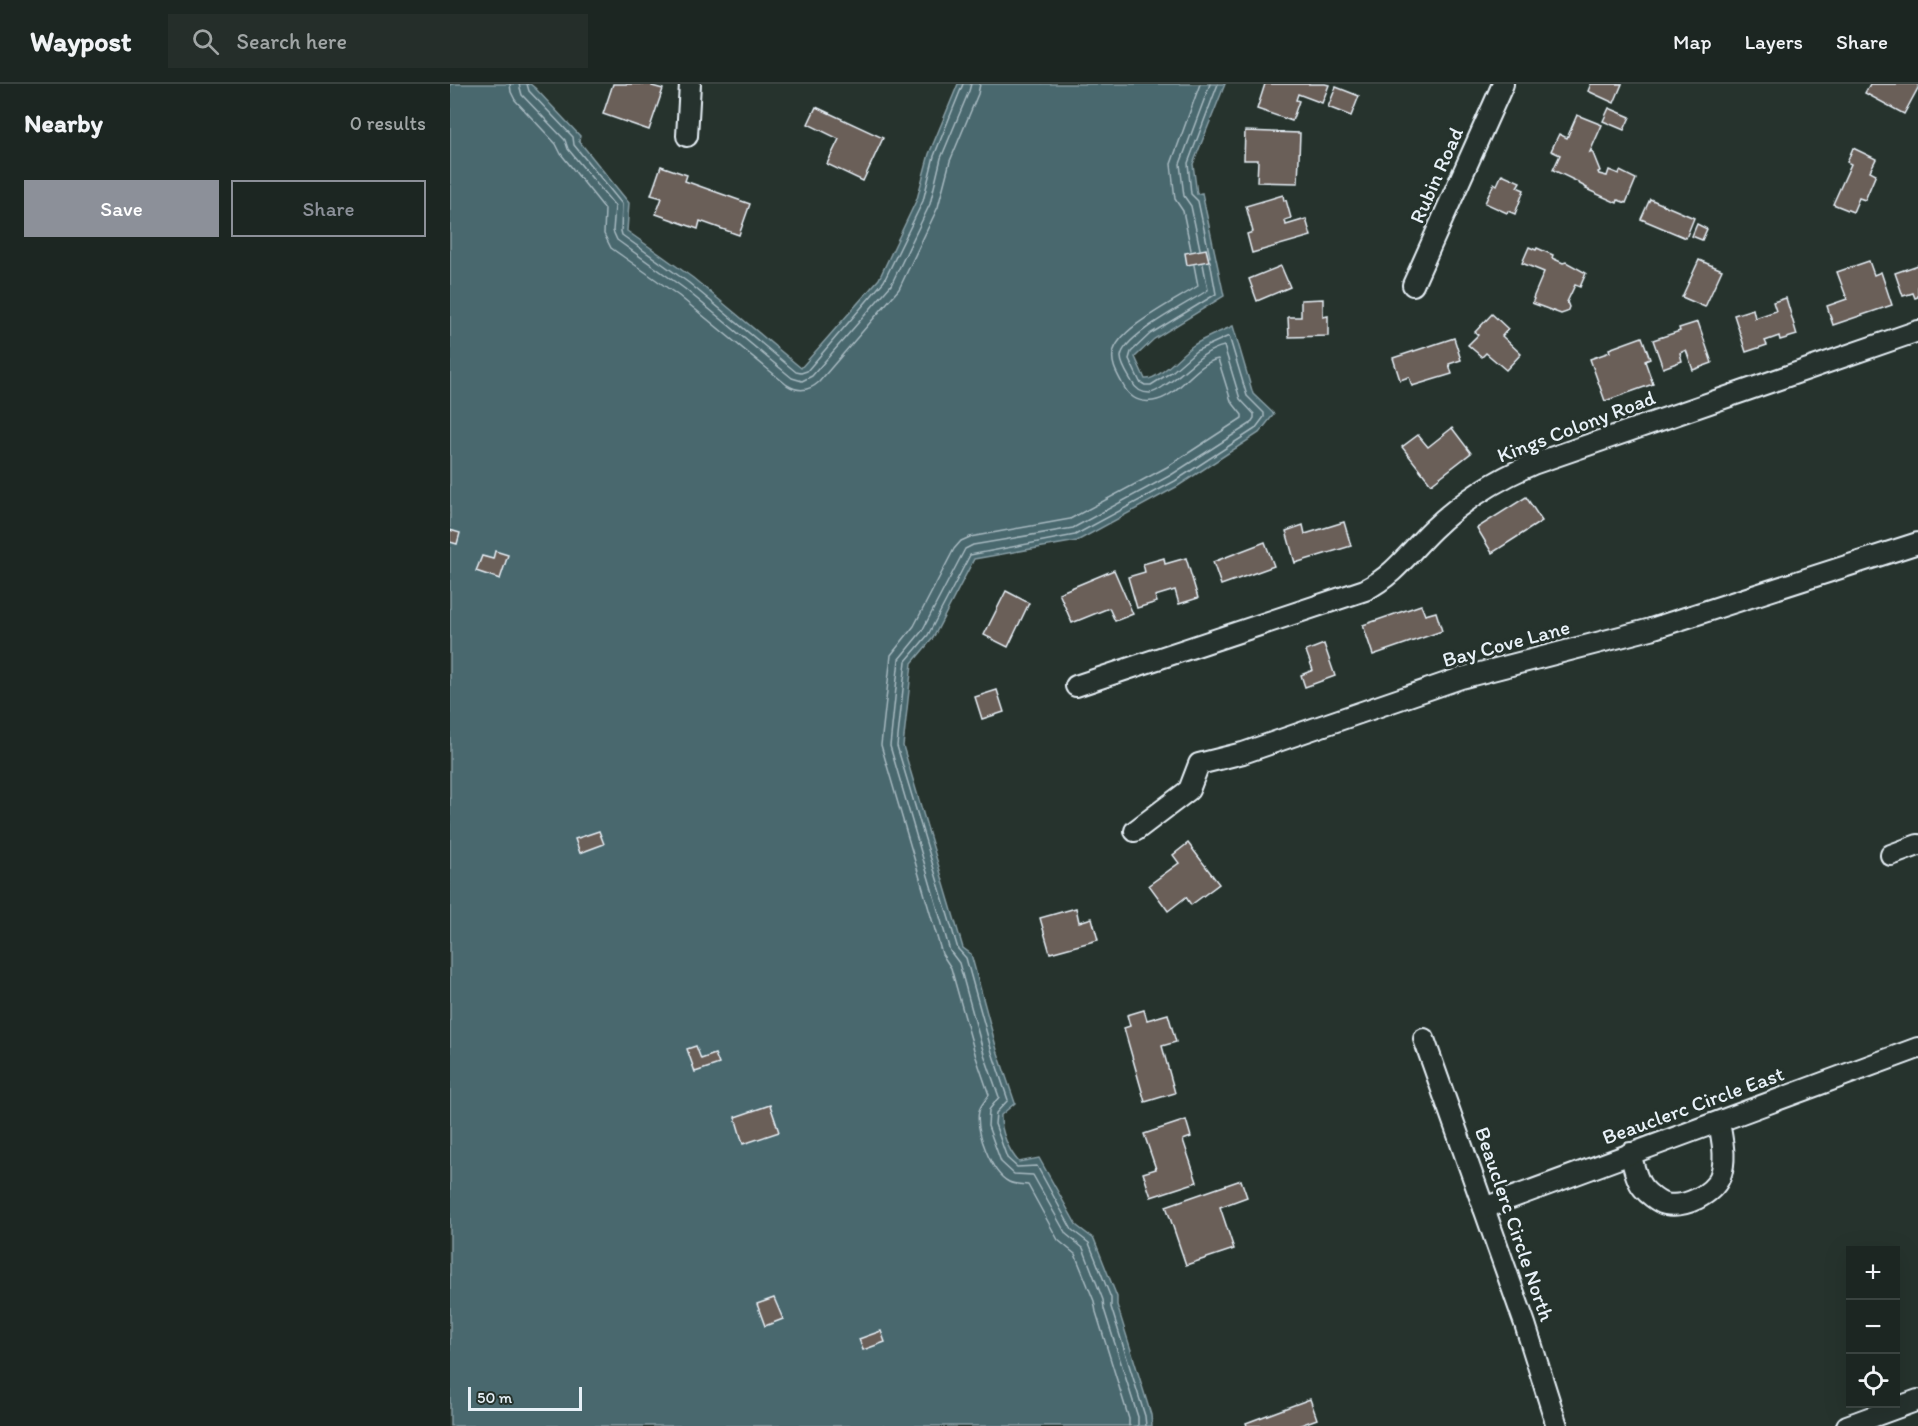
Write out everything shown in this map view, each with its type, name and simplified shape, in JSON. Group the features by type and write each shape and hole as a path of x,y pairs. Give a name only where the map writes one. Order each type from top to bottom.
{"street":[{"path":"687,136 690,84"},
{"name":"Rubin Road","path":"1413,285 1503,84"},
{"name":"Kings Colony Road","path":"1076,686 1365,590 1388,576 1435,527 1468,500 1491,484 1533,464 1918,331"},
{"name":"Bay Cove Lane","path":"1135,831 1189,790 1199,764 1243,753 1461,678 1652,629 1918,543"},
{"path":"1891,855 1918,845"},
{"name":"Beauclerc Circle North","path":"1424,1039 1525,1324 1557,1426"},
{"name":"Beauclerc Circle East","path":"1484,1208 1918,1048"},
{"path":"1630,1153 1641,1186 1653,1197 1665,1204 1682,1203 1700,1198 1712,1188 1719,1178 1724,1161 1719,1122"},
{"path":"1847,1426 1918,1400"}],"water":[{"path":"450,84 530,84 535,88 580,136 579,141 629,203 627,231 693,278 801,368 879,279 917,199 929,154 958,84 1225,84 1193,164 1197,194 1202,193 1224,296 1154,339 1135,357 1145,379 1151,378 1157,376 1196,344 1233,326 1253,394 1274,414 1259,433 1178,486 1077,541 974,559 933,638 912,663 903,746 963,948 971,954 997,1050 1015,1103 1001,1115 1006,1140 1019,1162 1039,1158 1077,1226 1094,1239 1117,1297 1117,1305 1151,1415 1152,1426 450,1426"}],"building":[{"path":"613,84 653,84 652,86 663,89 649,130 603,114"},
{"path":"1265,84 1329,85 1322,103 1298,94 1296,100 1299,101 1292,121 1257,109"},
{"path":"1591,84 1622,84 1614,103 1588,91"},
{"path":"1870,84 1918,84 1918,88 1904,114 1865,93"},
{"path":"1336,87 1359,96 1351,116 1328,107"},
{"path":"816,107 883,138 863,181 827,164 839,139 808,124"},
{"path":"1609,108 1630,117 1624,130 1603,121"},
{"path":"1577,115 1602,125 1590,152 1592,151 1600,171 1599,174 1607,176 1609,170 1619,174 1620,171 1636,179 1626,203 1618,200 1617,203 1586,189 1578,182 1553,170 1560,155 1551,151 1559,134 1567,138"},
{"path":"1245,131 1300,133 1298,183 1257,182 1258,160 1244,160"},
{"path":"1853,148 1876,159 1870,171 1876,174 1865,200 1859,198 1853,212 1833,204 1851,164 1847,162"},
{"path":"661,166 687,175 685,181 750,204 739,235 700,221 698,229 656,214 662,198 651,195"},
{"path":"1502,174 1520,182 1517,187 1524,190 1515,214 1508,211 1507,213 1485,203 1494,183 1497,185"},
{"path":"1283,195 1291,218 1285,220 1286,225 1306,219 1311,236 1252,253 1247,234 1253,232 1246,206"},
{"path":"1650,199 1694,218 1686,238 1641,219"},
{"path":"1697,224 1707,229 1702,240 1692,236"},
{"path":"1529,247 1553,255 1552,258 1566,262 1586,273 1580,287 1575,285 1567,302 1569,307 1567,312 1561,314 1532,303 1544,272 1522,263"},
{"path":"1206,249 1209,261 1187,265 1185,253"},
{"path":"1699,260 1722,270 1705,307 1682,297"},
{"path":"1869,261 1874,275 1881,272 1892,305 1833,325 1827,306 1847,299 1837,272"},
{"path":"1918,265 1918,297 1915,298 1913,293 1903,296 1895,273"},
{"path":"1281,266 1290,287 1257,301 1249,279"},
{"path":"1786,298 1797,335 1780,340 1779,336 1765,341 1767,345 1746,352 1734,315 1753,309 1755,318 1776,311 1773,302"},
{"path":"1323,299 1323,317 1328,316 1328,336 1289,337 1288,317 1301,317 1301,300"},
{"path":"1492,314 1508,329 1502,336 1521,354 1506,370 1486,353 1482,357 1468,345 1478,335 1475,332"},
{"path":"1698,322 1712,363 1693,370 1686,350 1680,353 1682,361 1663,368 1653,340"},
{"path":"1642,337 1650,359 1645,361 1653,384 1605,401 1590,359 1610,352 1609,349"},
{"path":"1454,338 1461,360 1449,364 1452,374 1412,386 1409,377 1400,380 1393,358"},
{"path":"1452,428 1471,453 1431,484 1402,447 1418,435 1428,447"},
{"path":"1526,497 1542,521 1492,553 1477,528"},
{"path":"1344,522 1351,546 1295,563 1286,531 1303,525 1305,534"},
{"path":"450,530 460,533 457,544 450,542"},
{"path":"1265,542 1274,566 1221,585 1213,562"},
{"path":"495,551 508,555 500,579 476,571 482,556 493,559"},
{"path":"1164,558 1165,564 1186,558 1198,598 1179,604 1175,590 1155,596 1157,602 1137,608 1128,577 1145,572 1143,564"},
{"path":"1114,570 1133,614 1115,621 1109,608 1072,623 1059,593"},
{"path":"1006,591 1029,603 1008,647 984,635"},
{"path":"1421,605 1425,615 1436,612 1442,631 1373,655 1363,625"},
{"path":"1324,644 1335,676 1305,687 1301,675 1313,670 1306,651"},
{"path":"997,690 1004,712 982,719 975,697"},
{"path":"599,831 604,844 580,853 575,839"},
{"path":"1188,843 1219,884 1191,905 1186,897 1168,911 1149,885 1179,863 1173,855"},
{"path":"1076,908 1079,922 1092,918 1098,940 1050,953 1040,918"},
{"path":"1144,1010 1147,1020 1168,1014 1176,1042 1162,1046 1175,1093 1145,1102 1124,1028 1130,1026 1127,1015"},
{"path":"696,1046 701,1059 715,1054 719,1064 695,1072 687,1049"},
{"path":"770,1105 779,1132 743,1144 735,1117"},
{"path":"1186,1120 1191,1137 1183,1140 1197,1182 1151,1197 1143,1173 1156,1169 1144,1134"},
{"path":"1241,1180 1247,1197 1220,1207 1234,1249 1186,1265 1166,1206"},
{"path":"774,1298 783,1319 765,1326 757,1304"},
{"path":"881,1331 885,1342 863,1350 859,1339"},
{"path":"1310,1399 1317,1419 1298,1426 1247,1426 1246,1423"}]}
